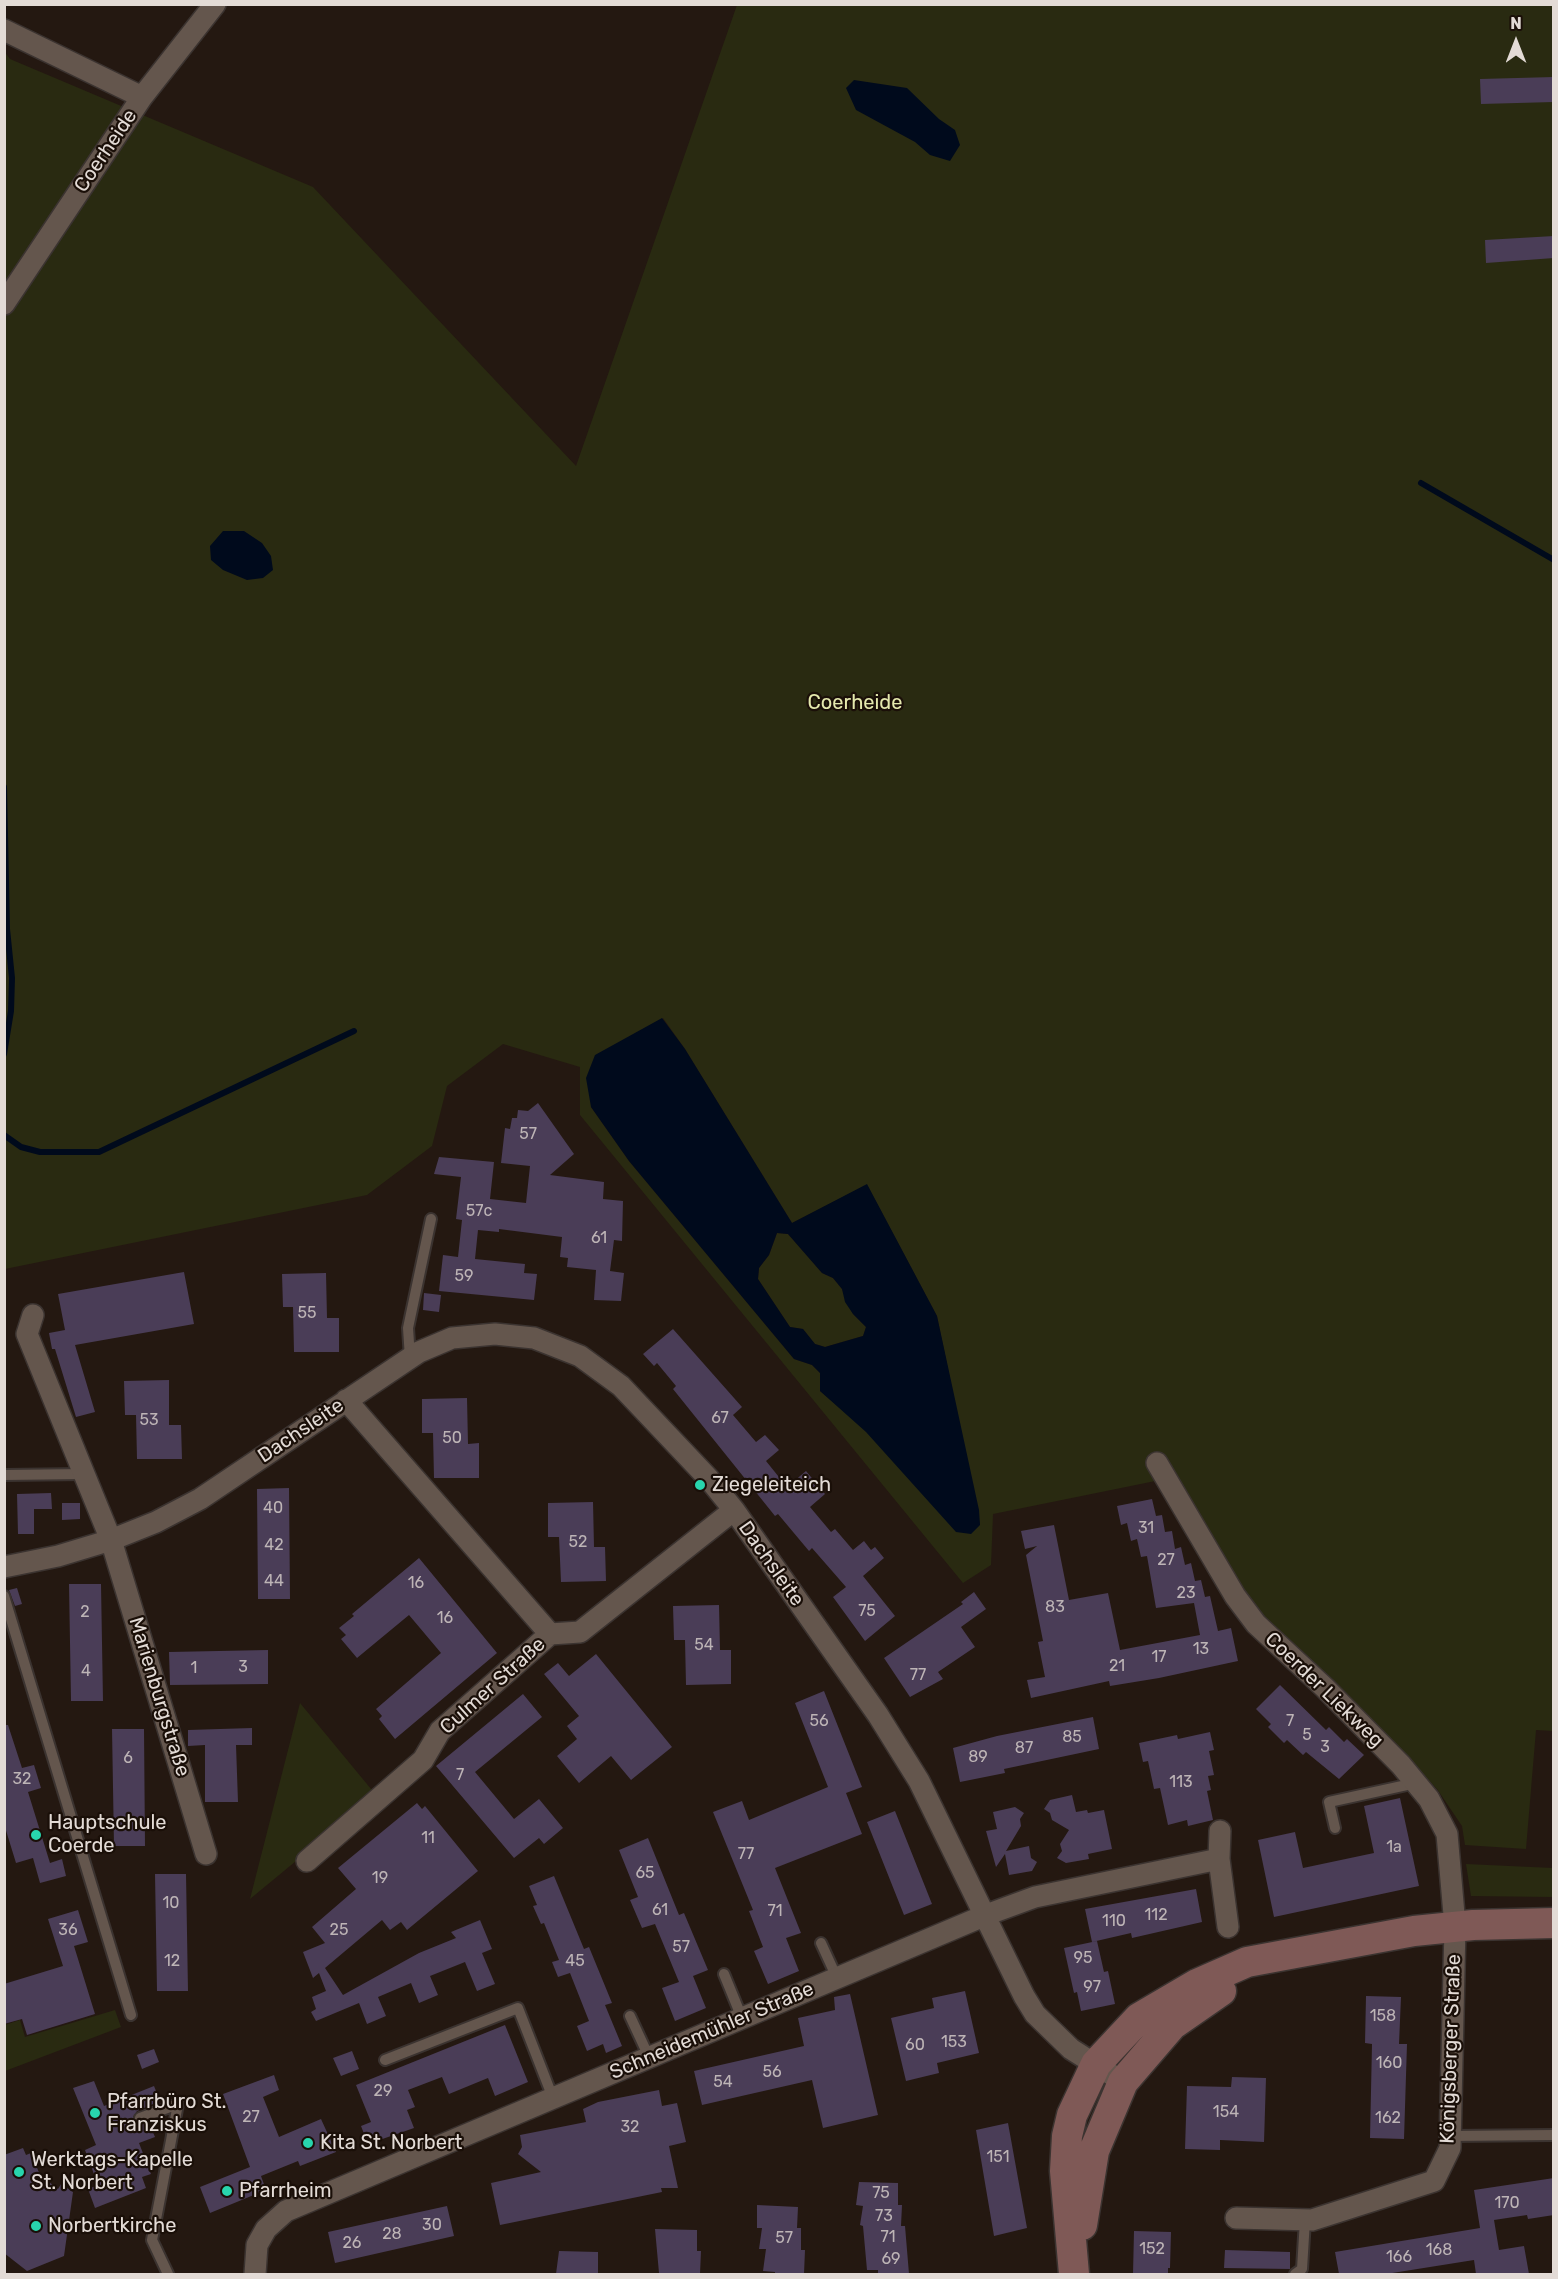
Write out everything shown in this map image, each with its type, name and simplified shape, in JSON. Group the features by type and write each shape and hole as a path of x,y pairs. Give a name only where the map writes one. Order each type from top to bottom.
{"street":[{"name":"Coerheide","path":"4,304 142,97 215,4"},
{"path":"4,30 142,97"},
{"path":"33,1315 27,1334 111,1540"},
{"name":"Dachsleite","path":"4,1567 58,1556 111,1540 156,1522 200,1499 410,1358 452,1338 495,1334 534,1338 580,1356 621,1386 709,1479 734,1510 884,1724 919,1781 1035,2014 1071,2049 1123,2082"},
{"name":"Culmer Straße","path":"346,1400 550,1634"},
{"name":"Coerder Liekweg","path":"1156,1463 1234,1596 1256,1624 1325,1688 1429,1799 1448,1834 1455,1926"},
{"name":"Culmer Straße","path":"307,1861 423,1760 440,1731 550,1634 580,1632 734,1510"},
{"name":"Marienburgstraße","path":"111,1540 206,1854"},
{"path":"1220,1831 1219,1859 1228,1927"},
{"name":"Schneidemühler Straße","path":"255,2274 257,2245 266,2229 286,2211 986,1915 1035,1897 1219,1859"},
{"name":"Königsberger Straße","path":"1075,2274 1065,2171 1067,2136 1079,2097 1096,2064 1139,2018 1174,1996 1241,1964 1371,1937 1455,1926 1554,1923"},
{"name":"Königsberger Straße","path":"1236,2218 1305,2220 1434,2181 1450,2148 1455,1926"},
{"name":"Königsberger Straße","path":"1075,2274 1089,2169 1105,2120 1123,2082 1154,2043 1185,2014 1216,1993 1254,1975 1278,1958"}],"lane":[{"path":"410,1358 408,1328 431,1219"},
{"path":"4,1475 84,1474"},
{"path":"4,1596 131,2015"},
{"path":"1335,1828 1329,1802 1416,1783"},
{"path":"821,1943 837,1978"},
{"path":"724,1974 742,2018"},
{"path":"385,2060 518,2008 553,2098"},
{"path":"630,2016 649,2057"},
{"path":"140,2118 178,2104 152,2240 168,2274"},
{"path":"1450,2136 1554,2135"},
{"path":"1295,2274 1302,2269 1305,2220"}],"green space":[{"name":"Coerheide","path":"737,5 1553,5 1554,1731 1536,1730 1526,1849 1465,1845 1462,1826 1437,1789 1331,1679 1265,1617 1243,1588 1175,1477 993,1514 991,1565 963,1583 580,1115 580,1067 503,1044 447,1086 432,1146 367,1195 5,1269 4,51 10,59 313,187 576,466","holes":["663,1018 685,1049 792,1223 867,1185 937,1316 980,1525 820,1391 820,1373 812,1365 794,1359 629,1161 591,1107"]},
{"path":"777,1233 788,1234 822,1273 833,1278 842,1289 853,1314 866,1327 863,1336 825,1347 815,1344 803,1329 790,1327 758,1279 759,1268 769,1255"},
{"path":"300,1703 376,1795 250,1899"},
{"path":"1466,1864 1553,1868 1553,1897 1471,1896"},
{"path":"115,2010 121,2027 5,2071 5,2025 20,2020 25,2037"}],"water":[{"path":"854,80 907,88 939,119 955,130 960,145 950,161 930,155 915,142 856,110 846,88"},
{"path":"223,531 244,531 262,543 271,556 273,570 263,578 247,580 223,570 211,560 210,546"},
{"path":"662,1018 685,1049 792,1223 867,1184 937,1316 979,1510 980,1525 971,1534 956,1532 866,1432 820,1391 820,1373 812,1365 794,1359 629,1161 591,1107 586,1078 595,1055","holes":["777,1233 788,1234 822,1273 833,1278 842,1289 845,1302 866,1327 863,1336 825,1347 815,1344 803,1329 790,1327 758,1279 759,1268 769,1255"]}],"building":[{"path":"1554,77 1554,102 1481,104 1480,79"},
{"path":"1554,236 1554,258 1486,263 1485,240"},
{"path":"538,1103 574,1154 550,1175 604,1182 603,1199 623,1201 622,1241 614,1240 610,1271 624,1273 621,1301 594,1300 596,1270 567,1267 568,1258 560,1257 562,1237 499,1229 499,1232 478,1230 475,1259 525,1264 524,1273 537,1274 534,1300 439,1291 443,1255 458,1257 462,1220 456,1219 461,1177 434,1174 439,1157 494,1162 490,1199 526,1203 530,1166 501,1163 505,1128 510,1129 512,1118 517,1118 518,1110 528,1111"},
{"path":"184,1272 194,1324 75,1345 95,1412 76,1417 55,1349 52,1349 49,1333 65,1330 58,1294"},
{"path":"326,1273 327,1318 339,1318 339,1352 294,1352 293,1307 283,1307 282,1274"},
{"path":"424,1293 441,1295 439,1312 423,1310"},
{"path":"673,1329 742,1407 733,1415 756,1442 765,1435 779,1450 766,1461 787,1487 806,1471 825,1494 810,1507 831,1532 835,1529 853,1550 864,1541 871,1550 875,1547 884,1558 863,1576 895,1616 865,1641 833,1597 846,1587 812,1548 809,1551 778,1514 775,1516 673,1389 676,1386 657,1363 654,1366 643,1354"},
{"path":"169,1380 169,1425 181,1425 182,1459 137,1459 136,1415 125,1415 124,1381"},
{"path":"467,1398 468,1444 479,1443 479,1478 434,1478 433,1433 422,1433 422,1399"},
{"path":"289,1488 290,1599 258,1599 257,1489"},
{"path":"51,1493 52,1509 34,1509 34,1534 18,1534 17,1494"},
{"path":"1152,1499 1156,1516 1162,1515 1165,1532 1172,1531 1175,1549 1181,1547 1185,1565 1191,1563 1195,1581 1201,1580 1205,1597 1210,1596 1218,1631 1231,1628 1238,1661 1110,1686 1109,1681 1031,1698 1027,1680 1045,1677 1038,1642 1043,1641 1026,1555 1037,1546 1025,1549 1021,1531 1054,1525 1069,1600 1108,1593 1120,1650 1200,1635 1194,1603 1156,1608 1147,1556 1141,1557 1137,1539 1131,1541 1127,1523 1121,1525 1117,1506"},
{"path":"593,1502 594,1547 605,1547 606,1581 561,1582 559,1537 548,1537 548,1503"},
{"path":"62,1503 80,1503 80,1519 62,1520"},
{"path":"419,1558 497,1653 395,1739 379,1719 382,1716 376,1709 441,1653 409,1615 357,1658 341,1639 346,1635 339,1628 354,1616 352,1614"},
{"path":"69,1584 101,1584 103,1701 71,1701"},
{"path":"17,1588 22,1604 15,1606 9,1590"},
{"path":"974,1592 986,1609 961,1627 975,1647 938,1672 943,1679 910,1697 884,1658 963,1604 961,1602"},
{"path":"719,1605 720,1650 731,1650 731,1684 686,1685 685,1640 674,1640 673,1606"},
{"path":"268,1650 268,1684 170,1685 169,1652"},
{"path":"596,1654 672,1747 631,1780 611,1756 579,1783 557,1756 577,1739 567,1726 579,1716 544,1674 558,1663 569,1676"},
{"path":"1280,1685 1326,1730 1329,1727 1344,1742 1347,1739 1364,1755 1339,1779 1306,1752 1303,1755 1287,1740 1284,1743 1268,1727 1271,1724 1256,1709"},
{"path":"824,1691 862,1787 846,1793 862,1834 775,1868 801,1933 786,1938 799,1971 768,1984 754,1951 763,1947 749,1911 753,1910 713,1812 742,1801 749,1820 828,1787 795,1703"},
{"path":"523,1694 542,1717 475,1772 514,1819 539,1799 563,1828 544,1844 539,1838 514,1858 436,1766"},
{"path":"1093,1717 1099,1749 1004,1769 1005,1773 960,1782 953,1748 997,1736"},
{"path":"4,1725 8,1725 22,1768 34,1765 41,1788 28,1792 50,1863 62,1859 66,1876 40,1883 33,1858 16,1863 4,1824"},
{"path":"252,1728 252,1745 236,1745 238,1802 205,1802 205,1745 188,1746 188,1730"},
{"path":"112,1729 144,1729 145,1846 114,1846"},
{"path":"1210,1732 1214,1750 1209,1751 1214,1775 1208,1776 1211,1790 1207,1791 1213,1820 1188,1826 1187,1820 1168,1825 1160,1788 1154,1789 1148,1761 1143,1762 1139,1743 1177,1735 1178,1739"},
{"path":"1072,1795 1076,1812 1087,1810 1088,1813 1104,1810 1112,1849 1088,1854 1089,1859 1066,1863 1057,1858 1062,1851 1060,1844 1069,1830 1052,1820 1050,1813 1044,1809 1050,1800"},
{"path":"1400,1798 1419,1886 1274,1917 1258,1840 1295,1832 1303,1868 1374,1853 1364,1806"},
{"path":"417,1803 422,1809 425,1806 478,1871 407,1930 401,1922 390,1930 382,1920 325,1968 343,1995 419,1953 456,1938 451,1932 480,1920 492,1949 482,1953 495,1984 477,1991 465,1962 430,1976 438,1995 419,2003 411,1983 378,1997 386,2016 367,2024 359,2003 316,2021 311,2012 316,2009 312,1997 326,1991 319,1973 313,1978 303,1952 325,1943 312,1927 356,1889 338,1868"},
{"path":"1015,1807 1024,1813 1020,1819 1021,1826 1006,1851 1029,1846 1031,1858 1037,1862 1032,1871 1009,1875 1005,1854 996,1867 986,1831 997,1829 993,1812"},
{"path":"895,1811 932,1904 904,1915 867,1822"},
{"path":"648,1838 679,1915 684,1913 708,1970 693,1976 706,2008 675,2021 662,1988 679,1982 655,1924 642,1928 630,1900 638,1897 619,1850"},
{"path":"155,1874 186,1874 188,1991 157,1991"},
{"path":"554,1876 584,1949 589,1947 612,2003 605,2005 622,2046 606,2053 603,2044 587,2051 577,2026 589,2021 570,1973 558,1977 552,1962 559,1960 544,1923 541,1924 533,1906 537,1905 529,1886"},
{"path":"1196,1889 1202,1922 1132,1938 1131,1933 1092,1942 1085,1909"},
{"path":"78,1910 88,1942 74,1946 95,2014 27,2035 22,2019 4,2024 4,1984 63,1966 48,1919"},
{"path":"1097,1941 1104,1972 1108,1971 1115,2004 1081,2011 1077,1992 1074,1993 1064,1948"},
{"path":"965,1991 979,2053 937,2063 939,2073 906,2081 891,2018 934,2008 932,1998"},
{"path":"850,1994 878,2115 823,2128 812,2080 702,2105 694,2071 804,2046 798,2018 835,2010 834,1997"},
{"path":"1366,1996 1401,1997 1399,2044 1407,2044 1404,2139 1370,2138 1372,2044 1365,2043"},
{"path":"505,2025 528,2082 495,2096 488,2078 449,2094 442,2077 408,2090 415,2107 407,2110 414,2128 368,2144 361,2126 371,2122 356,2085"},
{"path":"154,2049 159,2062 142,2069 137,2055"},
{"path":"352,2051 359,2069 341,2076 333,2058"},
{"path":"274,2075 279,2090 263,2097 279,2137 321,2119 336,2152 300,2166 298,2161 261,2176 266,2190 210,2213 200,2187 250,2167 223,2094"},
{"path":"1232,2077 1266,2078 1264,2142 1220,2140 1220,2150 1185,2149 1187,2086 1231,2087"},
{"path":"94,2081 104,2106 154,2086 160,2101 137,2111 133,2117 138,2125 149,2123 155,2137 139,2143 151,2174 142,2177 146,2188 95,2208 88,2189 98,2185 85,2150 96,2145 73,2088"},
{"path":"659,2090 662,2106 677,2103 686,2142 669,2146 678,2188 661,2188 662,2192 500,2225 491,2183 541,2172 518,2154 522,2147 520,2135 586,2122 583,2109 598,2102"},
{"path":"1008,2123 1027,2228 994,2236 976,2130"},
{"name":"Norbertkirche","path":"23,2148 26,2155 31,2153 40,2175 58,2189 61,2184 73,2192 64,2256 27,2271 4,2253 4,2155"},
{"path":"1554,2178 1554,2215 1528,2219 1527,2215 1494,2220 1499,2250 1524,2246 1529,2274 1476,2274 1474,2260 1386,2274 1339,2274 1335,2252 1480,2228 1474,2190"},
{"path":"859,2182 898,2183 898,2205 902,2205 901,2226 905,2226 909,2274 878,2274 878,2270 867,2270 863,2226 860,2225 863,2206 856,2205"},
{"path":"757,2205 798,2207 797,2228 801,2228 801,2250 805,2250 804,2274 775,2274 775,2272 763,2271 766,2249 759,2249 762,2228 757,2228"},
{"path":"447,2206 454,2236 335,2263 328,2232"},
{"path":"655,2229 697,2230 697,2251 701,2251 700,2274 659,2273"},
{"path":"1134,2231 1171,2232 1168,2274 1133,2274"},
{"path":"1225,2250 1290,2252 1290,2269 1224,2268"},
{"path":"559,2251 598,2252 598,2274 556,2274"}],"waterway":[{"path":"1421,483 1554,560"},
{"path":"4,787 7,929 12,978 11,1011 4,1054"},
{"path":"4,1135 21,1147 40,1152 99,1152 354,1031"}],"place":[{"name":"Ziegeleiteich","path":"700,1485"},
{"name":"Hauptschule Coerde","path":"36,1835"},
{"name":"Pfarrbüro St. Franziskus","path":"95,2113"},
{"name":"Kita St. Norbert","path":"308,2143"},
{"name":"Werktags-Kapelle St. Norbert","path":"19,2172"},
{"name":"Pfarrheim","path":"227,2191"},
{"name":"Norbertkirche","path":"36,2226"}]}
